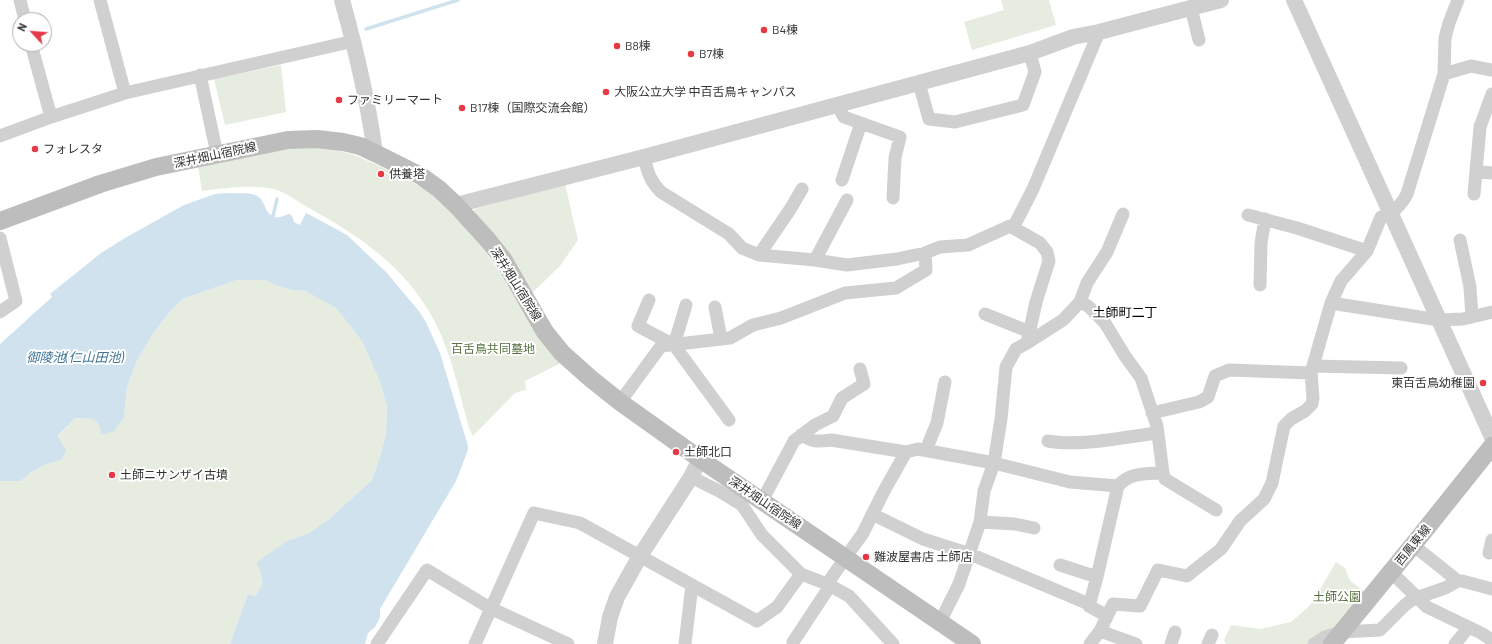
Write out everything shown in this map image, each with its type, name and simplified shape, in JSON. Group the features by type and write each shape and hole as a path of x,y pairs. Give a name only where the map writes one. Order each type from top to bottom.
{"main road":[{"name":"深井畑山宿院線","path":"0,221 100,184 156,167 217,154 288,140 316,139 343,142 360,146 421,176 456,204 503,259 545,332 562,353 590,378 620,402 700,459 972,644"},
{"name":"西鳳東線","path":"1337,638 1492,446"}],"street":[{"path":"20,0 23,12"},
{"path":"100,0 125,93"},
{"path":"342,0 354,41 371,123 375,153"},
{"path":"456,204 644,157 1030,53 1073,37 1099,32 1220,0"},
{"path":"1294,0 1492,437"},
{"path":"1090,644 1100,631 1114,604 1140,606 1158,570 1187,576 1221,549 1240,521 1264,499 1272,483 1284,426 1312,404 1312,369 1331,303 1341,281 1367,251 1381,217 1391,213 1400,206 1408,194 1444,74 1445,38 1458,0"},
{"path":"1191,8 1199,40"},
{"path":"1013,228 1036,182 1099,32"},
{"path":"0,136 50,116 125,93 354,41"},
{"path":"34,52 50,116"},
{"path":"919,83 929,119 955,122 1023,105 1035,72 1030,53"},
{"path":"1444,74 1471,66 1492,70"},
{"path":"200,75 217,154"},
{"path":"1474,194 1480,127 1491,99"},
{"path":"837,105 844,117 900,137 895,158 893,198"},
{"path":"842,180 861,123"},
{"path":"644,157 649,177 652,183 661,192 729,234 742,248 759,255 815,260 847,265 897,259 925,253 940,246 968,245 1010,226 1040,243 1047,252 1049,261 1036,302 1029,337"},
{"path":"1476,170 1492,173"},
{"path":"759,255 802,189"},
{"path":"815,260 847,200"},
{"path":"940,622 959,584 980,522 984,491 994,463 1001,419 1006,367 1016,349 1029,337 1063,320 1080,302 1087,282 1107,252 1123,214"},
{"path":"1248,215 1297,228 1367,251"},
{"path":"1260,285 1261,243 1265,219"},
{"path":"0,238 16,301 0,312"},
{"path":"1460,240 1470,287 1472,317"},
{"path":"620,402 661,346 730,338 753,325 781,318 845,293 896,288 926,270 925,253"},
{"path":"649,300 638,326 674,345 729,420"},
{"path":"1080,302 1088,306 1104,323 1124,356 1141,378 1157,433 1162,473 1165,479 1216,510"},
{"path":"1331,303 1439,320 1463,319 1492,312"},
{"path":"674,345 686,305"},
{"path":"715,307 721,339"},
{"path":"985,314 1029,337"},
{"path":"1152,413 1199,402 1208,397 1215,376 1229,370 1401,368"},
{"path":"762,501 794,441 815,424 833,416 842,398 864,384 860,369"},
{"path":"926,450 937,423 945,382"},
{"path":"1048,441 1060,444 1157,433"},
{"path":"801,435 810,441 831,440 906,452 918,449 926,450 994,463 1070,482 1118,486"},
{"path":"793,644 863,533 906,452"},
{"path":"605,644 610,617 617,597 640,556 700,459"},
{"path":"1089,604 1098,577 1118,486 1124,480 1134,475 1162,473"},
{"path":"690,477 721,492 742,505 762,535 802,574 829,585 849,596 893,644"},
{"path":"475,644 534,512 580,523 757,621 777,607 802,574"},
{"path":"872,514 923,538 970,554 1089,604 1089,606 1107,616"},
{"path":"980,522 1015,524 1034,528"},
{"path":"1488,553 1492,540"},
{"path":"1413,545 1458,581"},
{"path":"1060,565 1098,577"},
{"path":"377,644 428,570 490,608 546,639 568,644"},
{"path":"1391,572 1427,608 1492,640"},
{"path":"1314,644 1325,637 1337,638 1380,630 1405,605 1417,597 1440,590 1458,581 1492,589"},
{"path":"685,644 692,585"},
{"path":"1455,644 1468,628"},
{"path":"1100,631 1136,644"}],"green space":[{"path":"1001,0 1049,0 1056,25 972,50 964,22 1004,10"},
{"path":"281,65 286,112 225,125 214,79"},
{"name":"百舌鳥共同墓地","path":"310,147 334,149 354,155 382,167 423,188 442,203 477,240 499,271 515,298 561,363 525,381 526,390 515,393 473,436 469,428 451,361 435,322 423,302 410,285 381,255 347,230 278,190 247,187 202,191 198,166 283,148"},
{"path":"565,184 578,240 560,266 531,294 473,214 475,209"},
{"path":"237,280 266,280 278,286 292,290 305,291 336,308 362,341 380,382 387,407 386,433 381,454 372,480 329,519 309,533 287,541 274,552 262,576 261,588 255,596 248,594 230,644 0,644 0,481 21,481 40,467 61,460 65,451 58,437 75,418 94,419 100,426 124,417 127,387 137,361 152,335 167,315 182,299"},
{"name":"土師公園","path":"1336,562 1345,568 1350,581 1365,592 1332,632 1308,644 1226,644 1224,640 1231,625 1261,629 1291,622 1314,600"}],"water":[{"name":"御陵池(仁山田池)","path":"226,193 255,195 261,199 268,213 275,217 290,214 294,222 300,225 306,213 347,235 386,272 418,310 426,322 440,353 468,450 456,481 380,609 380,617 375,627 368,633 365,644 230,644 248,594 255,596 261,587 262,580 257,562 287,541 309,533 329,519 372,480 381,454 386,433 387,407 380,382 362,341 336,308 305,291 292,290 265,280 237,280 182,299 167,315 152,335 137,361 127,387 124,417 114,431 101,434 100,426 94,419 75,418 58,436 66,451 61,460 40,467 21,481 0,481 0,344 52,297 50,294 101,253 184,205 215,194"}],"waterway":[{"path":"366,29 458,0"},
{"path":"273,216 277,199"}],"place":[{"name":"B4棟","path":"764,30"},
{"name":"B8棟","path":"617,46"},
{"name":"B7棟","path":"691,54"},
{"name":"大阪公立大学 中百舌鳥キャンパス","path":"606,92"},
{"name":"ファミリーマート","path":"339,100"},
{"name":"B17棟（国際交流会館）","path":"462,108"},
{"name":"フォレスタ","path":"35,149"},
{"name":"供養塔","path":"381,174"},
{"name":"東百舌鳥幼稚園","path":"1483,383"},
{"name":"土師北口","path":"676,452"},
{"name":"土師ニサンザイ古墳","path":"112,475"},
{"name":"難波屋書店 土師店","path":"866,557"}],"district":[{"name":"土師町二丁","path":"1125,313"}]}
